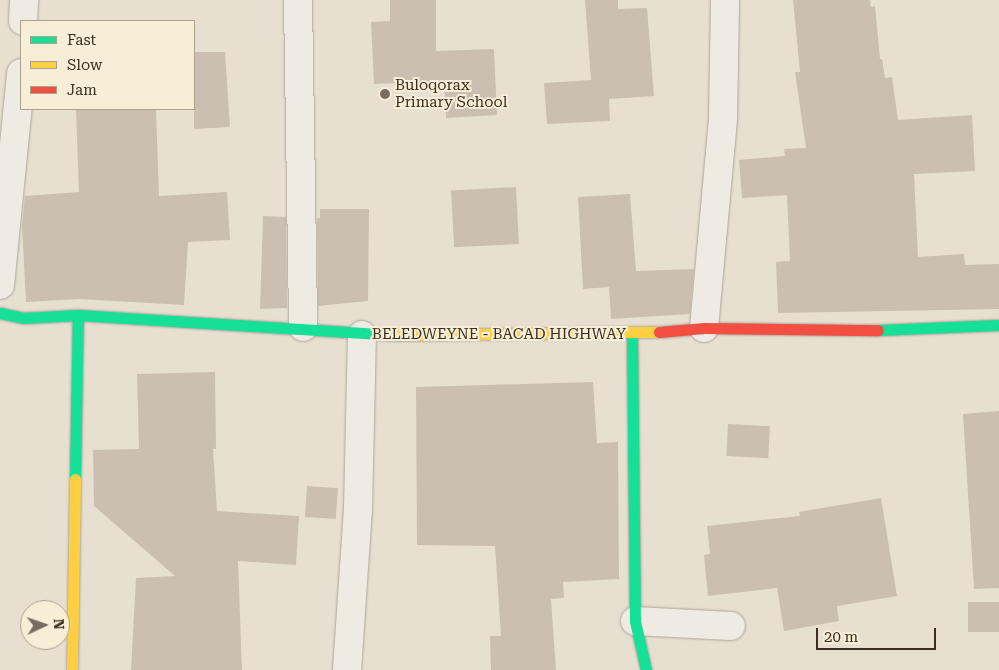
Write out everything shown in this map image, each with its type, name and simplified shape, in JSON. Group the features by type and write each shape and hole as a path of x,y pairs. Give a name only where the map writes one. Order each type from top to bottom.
{"street":[{"path":"23,20 24,0"},
{"path":"298,0 303,327"},
{"path":"704,328 723,118 725,0"},
{"path":"0,285 20,83"},
{"name":"BELEDWEYNE - BACAD HIGHWAY","path":"0,313 23,318 78,315 303,327 362,335 632,335 704,328 886,330 999,325"},
{"path":"72,670 78,315"},
{"path":"348,670 358,509 362,335"},
{"path":"632,335 635,621 646,670"},
{"path":"635,621 731,626"}],"building":[{"path":"390,0 436,0 436,51 494,49 497,115 446,118 444,81 374,84 371,22 390,21"},
{"path":"585,0 618,0 618,9 647,8 654,96 609,99 610,121 547,124 544,83 591,80"},
{"path":"793,0 870,0 871,7 875,6 880,59 882,59 885,78 892,77 898,120 972,115 975,171 914,174 918,257 964,254 965,265 999,264 999,309 778,313 776,262 790,261 787,195 742,198 739,160 785,156 784,149 806,148 795,72 800,72"},
{"path":"195,52 225,52 230,127 194,129"},
{"path":"76,110 156,110 159,196 227,192 230,240 188,242 184,305 79,299 26,302 22,226 25,196 79,192"},
{"path":"516,187 519,244 454,247 451,190"},
{"path":"630,194 636,271 694,269 690,314 611,319 609,287 583,289 578,197"},
{"path":"320,209 369,209 368,301 318,306 317,218 320,218"},
{"path":"263,216 286,217 287,308 260,309"},
{"path":"215,372 216,449 213,449 217,511 299,516 296,565 238,561 242,670 131,670 136,578 175,576 94,506 93,450 139,449 137,374"},
{"path":"593,382 597,443 618,442 619,579 563,582 564,598 551,599 556,670 491,670 490,636 501,636 495,546 417,545 416,387"},
{"path":"999,411 999,588 974,589 963,414"},
{"path":"728,424 770,426 768,458 726,456"},
{"path":"307,486 338,488 336,519 305,517"},
{"path":"881,498 897,596 837,606 839,621 784,631 777,588 708,596 704,555 710,554 707,526 800,516 799,512"},
{"path":"968,602 999,602 999,632 968,632"}],"traffic: fast":[{"path":"0,313 23,318 78,315 399,335"},
{"path":"75,479 78,315"},
{"path":"878,330 999,325"},
{"path":"632,335 635,621 646,670"}],"traffic: slow":[{"path":"399,335 659,332"},
{"path":"72,670 75,479"}],"traffic: jam":[{"path":"659,332 704,328 878,330"}],"place":[{"name":"Buloqorax Primary School","path":"385,94"}]}
